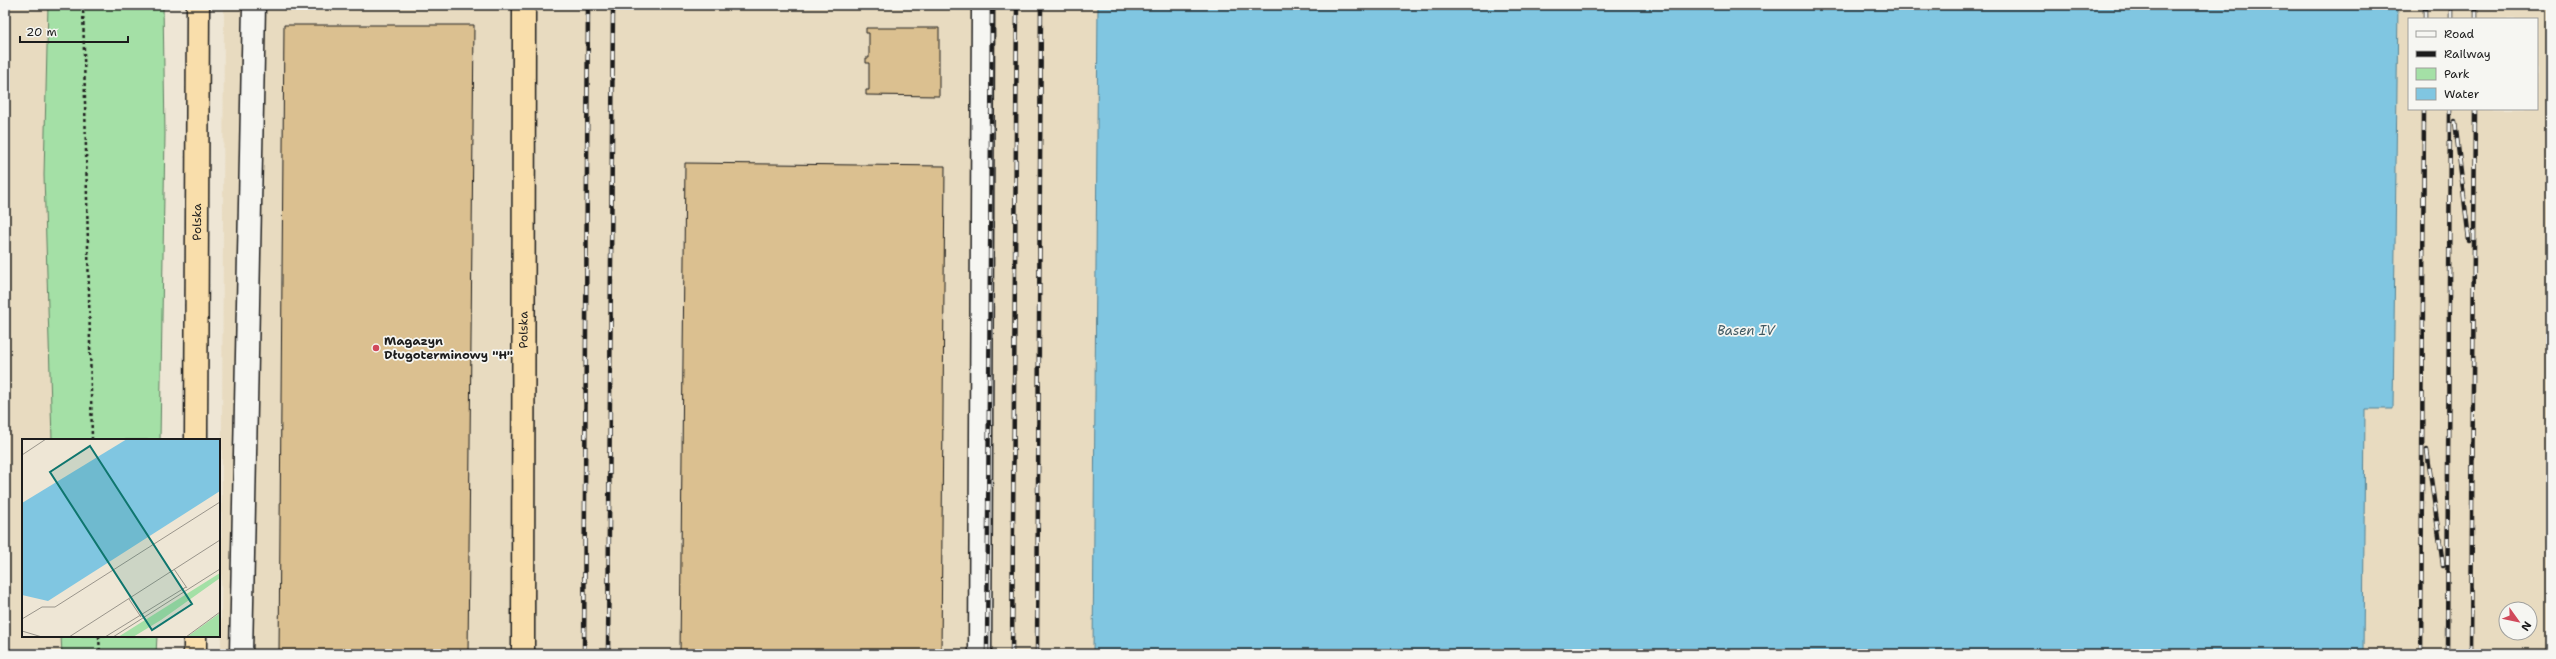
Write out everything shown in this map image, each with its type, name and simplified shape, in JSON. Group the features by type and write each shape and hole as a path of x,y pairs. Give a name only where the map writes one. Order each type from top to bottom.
{"highway":[{"name":"Polska","path":"196,439 198,5"},
{"name":"Polska","path":"523,654 524,5"},
{"path":"195,637 195,654"}],"lane":[{"path":"241,654 254,5"},
{"path":"980,654 983,5"}],"path":[{"path":"83,5 92,439"},
{"path":"99,637 100,654"}],"shaded area":[{"path":"5,5 163,5 165,134 160,439 22,439 22,637 157,637 156,654 5,654"},
{"path":"224,5 1098,5 1093,654 221,654"},
{"path":"2398,5 2551,5 2551,654 2363,654 2365,408 2393,409"}],"green space":[{"path":"48,5 163,5 165,134 160,439 52,439 44,175"},
{"path":"61,637 157,637 156,654 62,654"}],"water":[{"name":"Basen IV","path":"1098,5 2398,5 2393,409 2365,409 2363,654 1093,654"}],"building":[{"name":"Magazyn Długoterminowy \"H\"","path":"284,25 474,25 468,654 279,654"},
{"path":"866,28 939,28 939,96 866,95 866,90 869,90 869,63 866,63 866,58 869,58 869,33 866,33"},
{"path":"685,163 945,166 941,654 680,654"}],"railway":[{"path":"584,654 588,5"},
{"path":"608,654 613,5"},
{"path":"987,654 992,5"},
{"path":"1012,654 1017,5"},
{"path":"1037,654 1041,5"},
{"path":"2425,5 2425,18"},
{"path":"2451,5 2451,18"},
{"path":"2476,5 2476,18"},
{"path":"2421,654 2424,110"},
{"path":"2447,654 2450,110"},
{"path":"2471,654 2475,110"},
{"path":"2455,121 2469,240"},
{"path":"2427,450 2443,565"}],"place":[{"name":"Magazyn Długoterminowy \"H\"","path":"376,348"}]}
